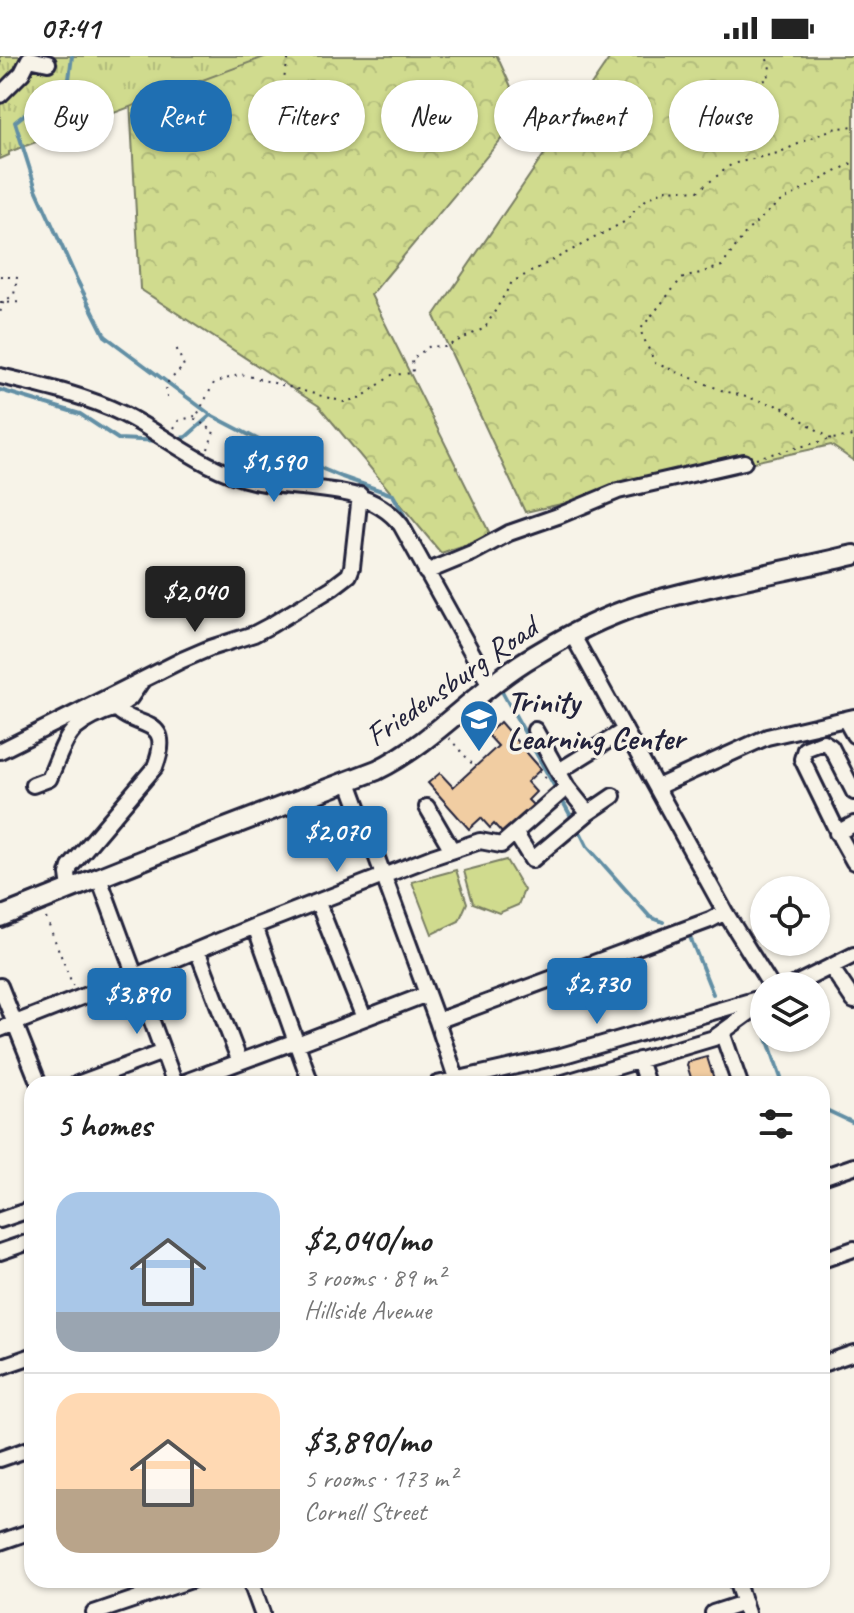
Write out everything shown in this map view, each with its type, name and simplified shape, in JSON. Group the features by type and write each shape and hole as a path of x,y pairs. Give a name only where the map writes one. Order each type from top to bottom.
{"main road":[{"name":"Friedensburg Road","path":"0,917 349,782 399,759 531,657 616,614 667,598 854,555"}],"street":[{"path":"0,95 22,73 29,59 48,63"},
{"path":"0,376 77,396 121,413 204,462 235,476 360,495 380,506 394,516 407,536 491,687"},
{"path":"426,572 509,533 618,491 744,462"},
{"path":"0,751 182,660 254,634 349,575 360,495"},
{"path":"572,634 725,912 762,972"},
{"path":"33,785 49,779 75,728 116,708 130,698 141,682"},
{"path":"70,888 70,867 155,767 159,757 158,732 149,724 122,715 116,708"},
{"path":"657,787 767,737 849,718 854,735"},
{"path":"535,730 567,787 588,813"},
{"path":"559,771 625,730"},
{"path":"854,792 831,747 823,742 805,749 802,759 854,862"},
{"path":"349,782 455,1076"},
{"path":"0,1029 432,857 480,841 501,845 567,787"},
{"path":"516,834 532,860 613,796"},
{"path":"427,807 452,850"},
{"path":"837,833 854,824"},
{"path":"99,878 174,1076"},
{"path":"318,903 364,1018"},
{"path":"437,1021 725,912"},
{"path":"255,926 308,1076"},
{"path":"197,950 240,1062"},
{"path":"821,972 854,955"},
{"path":"831,967 854,1001"},
{"path":"0,986 36,1076"},
{"path":"200,1076 427,994"},
{"path":"481,1076 750,1004"},
{"path":"588,1076 714,1038 750,1011"},
{"path":"722,1032 737,1076"},
{"path":"98,1076 163,1052"},
{"path":"561,1056 565,1076"},
{"path":"639,1060 644,1076"},
{"path":"830,1174 854,1166"},
{"path":"0,1220 24,1212"},
{"path":"0,1252 24,1244"},
{"path":"830,1257 854,1249"},
{"path":"830,1361 854,1353"},
{"path":"0,1367 24,1359"},
{"path":"0,1459 24,1451"},
{"path":"0,1542 24,1534"},
{"path":"94,1613 167,1588"},
{"path":"253,1588 262,1613"},
{"path":"713,1613 745,1608 739,1588"}],"path":[{"path":"0,63 3,56"},
{"path":"284,80 289,56"},
{"path":"765,56 770,65 768,80"},
{"path":"204,462 214,431 195,419 214,383 241,374 344,402 362,397 392,375 413,373 412,359 430,346 445,347 485,328 512,282 626,221 642,202 667,189 698,191 732,164 778,153 832,129 854,126"},
{"path":"831,439 782,407 721,390 655,363 640,330 681,279 722,266 746,232 778,203 854,162"},
{"path":"0,276 18,278 14,294 1,303 0,313"},
{"path":"1,303 23,302"},
{"path":"167,398 166,384 184,366 175,345"},
{"path":"744,462 854,436"},
{"path":"440,728 475,767"},
{"path":"40,901 78,998"}],"green space":[{"path":"0,56 267,56 202,80 130,80 130,107 114,113 114,80 24,80 24,146 0,159"},
{"path":"104,56 497,56 508,80 494,80 494,148 371,295 491,536 441,553 319,406 140,289 133,152 232,152 232,80 130,80 130,100"},
{"path":"611,56 854,56 854,461 831,445 525,512 434,316 546,152 653,152 653,80 595,80"},
{"path":"506,860 524,890 518,905 499,913 473,903 464,871"},
{"path":"456,870 467,903 459,921 432,934 412,882"}],"building":[{"path":"500,722 541,769 527,782 536,792 528,800 536,808 505,836 494,824 490,828 481,818 469,829 428,783 440,773 453,787 498,746 487,734"},
{"path":"707,1057 713,1076 690,1076 688,1062"}],"waterway":[{"path":"72,56 69,79 15,122 36,189 105,336 211,415"},
{"path":"0,390 80,414 118,439 162,441"},
{"path":"175,439 186,437 211,415 282,452 393,495 432,565"},
{"path":"436,573 494,677"},
{"path":"498,684 573,820"},
{"path":"578,828 587,846 650,917 663,922"},
{"path":"690,937 713,994"},
{"path":"772,1052 780,1076"},
{"path":"830,1112 854,1123"}],"place":[{"name":"Trinity Learning Center","path":"479,753"}]}
